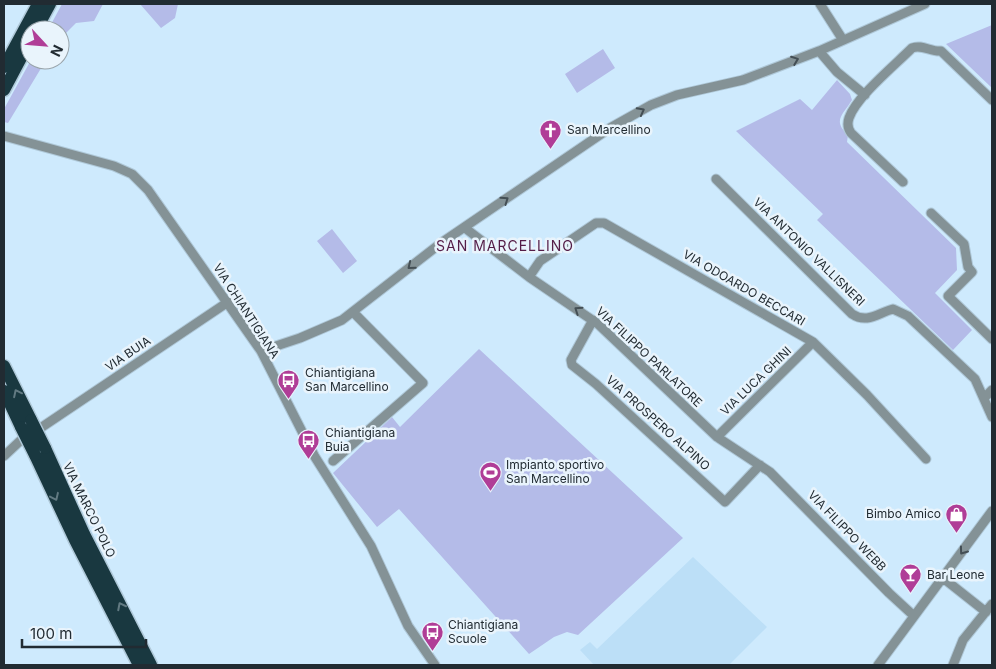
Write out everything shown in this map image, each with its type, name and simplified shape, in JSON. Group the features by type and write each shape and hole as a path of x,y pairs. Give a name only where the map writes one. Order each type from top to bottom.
{"highway":[{"path":"4,67 38,4"},
{"path":"41,20 50,4"},
{"path":"4,90 20,60"},
{"name":"VIA MARCO POLO","path":"4,366 26,424 139,665"},
{"name":"VIA MARCO POLO","path":"4,391 26,424"},
{"name":"VIA MARCO POLO","path":"40,452 152,665"}],"street":[{"path":"820,4 843,40"},
{"path":"260,351 330,326 353,312 429,252 559,162 610,128 651,106 677,95 743,80 819,51 924,4"},
{"path":"903,182 849,131 848,122 850,115 865,95 916,46 934,52 941,51 992,100"},
{"path":"819,51 837,72 865,95"},
{"name":"VIA CHIANTIGIANA","path":"4,136 90,158 132,174 148,190 228,302 260,351 310,449 371,546 408,626 435,665"},
{"name":"VIA ANTONIO VALLISNERI","path":"716,179 852,314 864,318 893,310 903,312 975,380 992,417"},
{"path":"931,213 964,244 968,267 972,272 948,296 992,339"},
{"name":"VIA ODOARDO BECCARI","path":"529,277 540,261 600,222 814,342 867,395 926,459"},
{"name":"VIA FILIPPO PARLATORE","path":"465,228 529,277 593,320 716,437 760,465"},
{"name":"VIA BUIA","path":"42,427 228,302"},
{"path":"333,461 423,383 353,312"},
{"name":"VIA PROSPERO ALPINO","path":"593,320 571,360 572,366 596,384 724,502 760,465"},
{"name":"VIA LUCA GHINI","path":"716,437 814,342"},
{"path":"984,398 992,390"},
{"path":"4,456 20,442"},
{"name":"VIA FILIPPO WEBB","path":"760,465 782,483 889,593 914,616"},
{"path":"878,665 992,511"},
{"path":"943,578 986,612"},
{"path":"953,665 963,640 992,604"}],"shaded area":[{"path":"62,4 103,4 94,21 76,23 70,29 70,20 53,20"},
{"path":"140,4 178,4 175,18 161,28"},
{"path":"992,25 992,88 946,44"},
{"path":"603,49 615,68 577,93 565,74"},
{"path":"25,70 40,70 8,123 4,122 4,109"},
{"path":"837,80 850,94 852,100 840,121 843,130 848,135 847,142 956,248 957,270 935,293 972,330 953,350 817,220 823,214 736,131 800,99 812,110"},
{"path":"332,229 357,261 343,273 317,241"},
{"name":"Impianto sportivo San Marcellino","path":"479,349 683,538 578,635 567,632 554,637 529,654 399,509 377,527 333,473 392,417 400,427"},
{"path":"693,557 767,627 729,665 594,665 580,650 590,642 597,649"}],"place":[{"name":"San Marcellino","path":"551,149"},
{"name":"Chiantigiana San Marcellino","path":"289,399"},
{"name":"Chiantigiana Buia","path":"309,459"},
{"name":"Impianto sportivo San Marcellino","path":"490,491"},
{"name":"Bimbo Amico","path":"957,533"},
{"name":"Bar Leone","path":"911,594"},
{"name":"Chiantigiana Scuole","path":"432,651"}],"district":[{"name":"SAN MARCELLINO","path":"505,246"}]}
